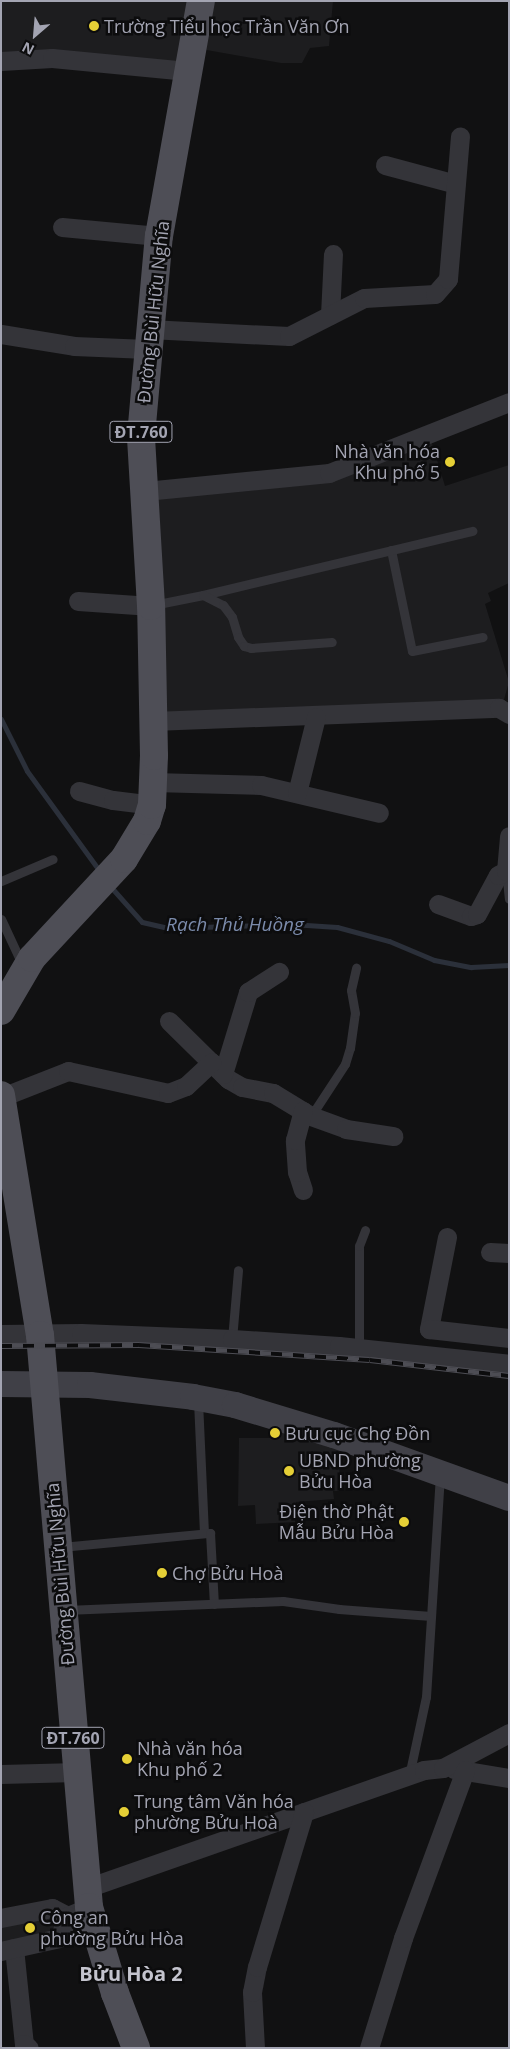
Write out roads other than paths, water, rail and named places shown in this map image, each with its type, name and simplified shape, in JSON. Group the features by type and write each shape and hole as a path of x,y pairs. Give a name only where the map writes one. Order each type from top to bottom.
{"main road":[{"name":"Đường Bùi Hữu Nghĩa","path":"24,969 124,859 147,821 153,793 151,606 141,436 148,339 159,236 201,1"},
{"name":"ĐT.760","path":"1,1011 24,969"},
{"name":"Đường Bùi Hữu Nghĩa","path":"1,1096 40,1334 78,1772 82,1904 136,2048"},
{"path":"1,1384 90,1385 198,1398 294,1423 440,1472 509,1498"}],"street":[{"path":"1,62 52,58 187,71"},
{"path":"1,334 74,346 148,339 288,336 364,298 426,296 443,287 448,279 460,138"},
{"path":"385,165 456,184"},
{"path":"62,227 159,236"},
{"path":"330,315 333,254"},
{"path":"145,491 328,473 509,402"},
{"path":"78,601 151,606"},
{"path":"153,721 316,717 499,708 509,714"},
{"path":"296,793 316,717"},
{"path":"79,791 113,800 153,793 261,785 379,813"},
{"path":"438,904 474,916 500,872 506,871 509,836"},
{"path":"1,1096 68,1071 168,1093 186,1086 218,1068 248,992 279,972"},
{"path":"169,1021 218,1068 242,1087 273,1093 307,1113 346,1129 393,1136"},
{"path":"303,1190 297,1172 295,1140 307,1113"},
{"path":"447,1237 429,1329 509,1338"},
{"path":"490,1252 509,1253"},
{"path":"1,1334 81,1333 232,1339 359,1348 509,1364"},
{"path":"1,1918 82,1904 304,1812 408,1776 443,1768 509,1733"},
{"path":"443,1768 509,1778"},
{"path":"369,2048 403,1938 465,1770"},
{"path":"1,1774 78,1772"},
{"path":"255,2048 252,1992 257,1967 304,1812"},
{"path":"29,2048 24,2044 8,1950 59,1938 82,1904"}],"lane":[{"path":"151,606 472,532"},
{"path":"392,550 412,650 483,637"},
{"path":"203,595 223,605 244,646 332,642"},
{"path":"1,881 53,859"},
{"path":"506,871 509,899"},
{"path":"1,919 24,969"},
{"path":"307,1113 345,1064 350,1048 355,1013 352,990 356,968"},
{"path":"359,1348 359,1246 365,1230"},
{"path":"232,1339 238,1270"},
{"path":"198,1398 204,1533"},
{"path":"408,1776 426,1697 440,1472"},
{"path":"59,1547 204,1533 212,1535 214,1604"},
{"path":"63,1610 284,1601 339,1609 431,1616"}],"waterway":[{"name":"Rạch Thủ Huồng","path":"1,719 27,771 101,873"},
{"name":"Rạch Thủ Huồng","path":"110,886 142,922 169,928 291,924 337,927 389,941 434,960 471,967 509,965"}],"railway":[{"path":"1,1346 139,1345 370,1360 509,1376"}],"place":[{"name":"Trường Tiểu học Trần Văn Ơn","path":"94,26"},
{"name":"Nhà văn hóa Khu phố 5","path":"450,462"},
{"name":"Bưu cục Chợ Đồn","path":"275,1433"},
{"name":"UBND phường Bửu Hòa","path":"289,1471"},
{"name":"Điện thờ Phật Mẫu Bửu Hòa","path":"404,1522"},
{"name":"Chợ Bửu Hoà","path":"162,1573"},
{"name":"Nhà văn hóa Khu phố 2","path":"127,1759"},
{"name":"Trung tâm Văn hóa phường Bửu Hoà","path":"124,1812"},
{"name":"Công an phường Bửu Hòa","path":"30,1928"}],"district":[{"name":"Bửu Hòa 2","path":"131,1973"}]}
